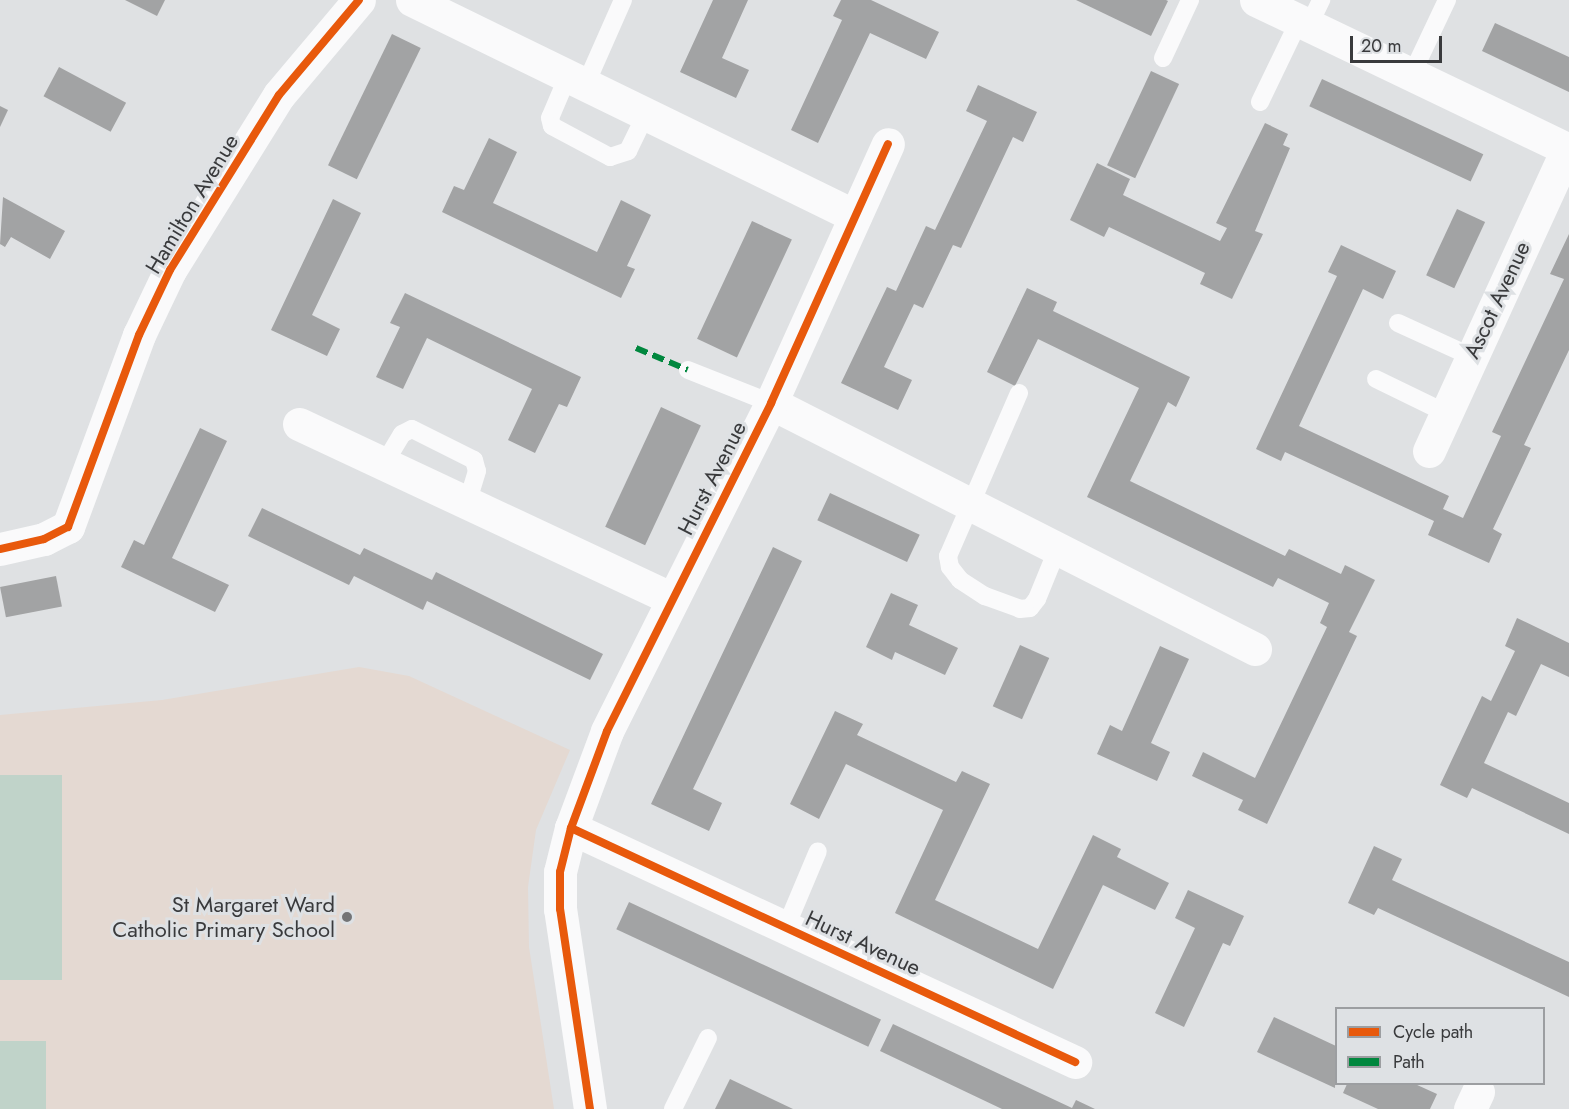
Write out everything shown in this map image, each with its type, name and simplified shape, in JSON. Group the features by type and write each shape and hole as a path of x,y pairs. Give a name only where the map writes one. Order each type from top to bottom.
{"street":[{"name":"Hamilton Avenue","path":"0,549 44,539 68,527 139,335 170,270 279,95 359,0"},
{"path":"412,0 489,40 855,216"},
{"name":"Ascot Avenue","path":"1256,0 1310,15 1412,74 1568,149 1470,357 1429,451"},
{"name":"Hurst Avenue","path":"590,1109 560,909 560,872 571,828 606,731 771,403 888,144"},
{"name":"Hurst Avenue","path":"771,403 1255,650"},
{"path":"299,424 671,598"},
{"name":"Hurst Avenue","path":"571,828 1075,1062"}],"lane":[{"path":"622,0 576,82 550,118 552,126 610,157 628,151 646,114"},
{"path":"1163,58 1190,0"},
{"path":"1412,74 1448,0"},
{"path":"1260,102 1310,15"},
{"path":"1398,323 1470,357"},
{"path":"688,370 771,403"},
{"path":"1376,379 1446,413"},
{"path":"1019,393 948,556 953,575 985,596 1020,609 1030,608 1057,550"},
{"path":"384,464 402,435 412,429 474,460 477,471 467,503"},
{"path":"786,927 818,851"},
{"path":"673,1109 708,1038"}],"shaded area":[{"name":"St Margaret Ward Catholic Primary School","path":"359,667 409,676 570,750 536,830 528,887 529,947 554,1109 0,1109 0,715 162,700"}],"green space":[{"path":"0,775 62,775 62,980 0,980"},
{"path":"0,1041 46,1041 46,1109 0,1109"}],"building":[{"path":"125,0 165,0 157,16"},
{"path":"713,0 748,0 722,58 749,70 736,98 680,72"},
{"path":"841,0 871,0 939,32 926,59 870,33 818,143 791,130 842,20 833,16"},
{"path":"1076,0 1166,0 1168,1 1151,36"},
{"path":"1495,23 1569,57 1569,92 1482,51"},
{"path":"392,34 421,48 357,179 328,165"},
{"path":"59,67 126,103 111,132 44,96"},
{"path":"1151,71 1179,84 1135,178 1107,165"},
{"path":"1322,79 1483,154 1471,181 1309,106"},
{"path":"978,85 1037,112 1023,142 1013,137 961,248 953,245 923,308 914,304 884,367 912,380 898,410 841,383 887,287 896,291 926,226 935,230 987,121 966,111"},
{"path":"0,106 8,110 0,127"},
{"path":"1265,123 1288,134 1283,145 1290,148 1255,231 1263,234 1232,299 1200,284 1205,273 1109,227 1104,237 1070,220 1097,163 1130,179 1123,195 1220,241 1227,228 1216,223"},
{"path":"489,138 517,152 493,203 597,252 621,200 651,215 627,266 635,269 621,298 442,212 454,186 464,190"},
{"path":"3,197 65,231 50,259 11,237 5,247 0,244"},
{"path":"333,199 361,213 312,315 340,329 327,356 271,330"},
{"path":"1457,209 1485,222 1454,288 1426,275"},
{"path":"752,221 792,240 737,357 697,339"},
{"path":"1569,234 1569,350 1524,445 1531,448 1493,529 1502,534 1489,563 1428,535 1434,521 1285,452 1281,461 1256,449 1337,276 1328,272 1341,245 1396,271 1383,299 1363,289 1299,426 1449,496 1443,509 1463,518 1501,436 1492,432 1564,279 1550,274"},
{"path":"1027,288 1057,302 1053,311 1190,377 1176,407 1168,402 1130,481 1285,556 1289,549 1341,574 1345,565 1375,580 1349,632 1357,636 1267,824 1238,810 1243,800 1192,776 1203,752 1255,778 1327,627 1320,623 1329,603 1278,578 1273,587 1087,497 1139,388 1038,339 1015,386 987,372"},
{"path":"405,293 581,377 567,407 559,404 535,453 508,440 532,389 427,338 403,389 376,377 400,327 390,323"},
{"path":"661,407 701,426 645,545 605,527"},
{"path":"200,428 227,441 172,558 229,585 215,612 121,567 134,540 144,545"},
{"path":"830,493 920,535 907,562 817,520"},
{"path":"262,508 360,555 364,548 432,580 436,572 603,654 590,680 427,601 423,610 354,576 349,585 248,536"},
{"path":"773,547 802,561 693,789 722,803 709,831 651,804"},
{"path":"56,576 62,606 6,617 0,587"},
{"path":"891,593 918,605 909,625 958,648 945,675 895,652 892,660 866,647"},
{"path":"1517,618 1569,643 1569,677 1541,664 1516,716 1508,712 1484,763 1569,803 1569,834 1472,788 1467,798 1440,785 1482,696 1491,701 1515,651 1505,646"},
{"path":"1020,645 1049,658 1022,719 993,706"},
{"path":"1160,646 1189,659 1151,743 1170,752 1157,781 1097,754 1110,725 1122,731"},
{"path":"835,711 863,724 857,735 956,782 962,771 990,784 935,900 1038,949 1093,835 1121,849 1117,857 1169,883 1155,910 1103,885 1053,989 895,913 943,810 846,764 819,819 790,804"},
{"path":"1374,846 1402,859 1392,880 1569,962 1569,997 1378,908 1374,915 1348,903"},
{"path":"1188,890 1244,916 1230,946 1223,943 1184,1027 1155,1013 1195,928 1175,918"},
{"path":"629,902 881,1019 868,1047 616,929"},
{"path":"1274,1017 1335,1046 1335,1088 1257,1052"},
{"path":"893,1024 1072,1108 1076,1100 1095,1109 1002,1109 880,1051"},
{"path":"730,1079 793,1109 715,1109"},
{"path":"1347,1085 1417,1085 1437,1094 1430,1109 1378,1109 1343,1093"}],"marked path":[{"path":"636,348 688,370"}],"cycle path":[{"path":"0,549 44,539 68,527 139,335 170,270 279,95 359,0"},
{"path":"590,1109 560,909 560,872 571,828 607,731 771,403 888,144"},
{"path":"571,828 1075,1062"}],"place":[{"name":"St Margaret Ward Catholic Primary School","path":"347,917"}]}
